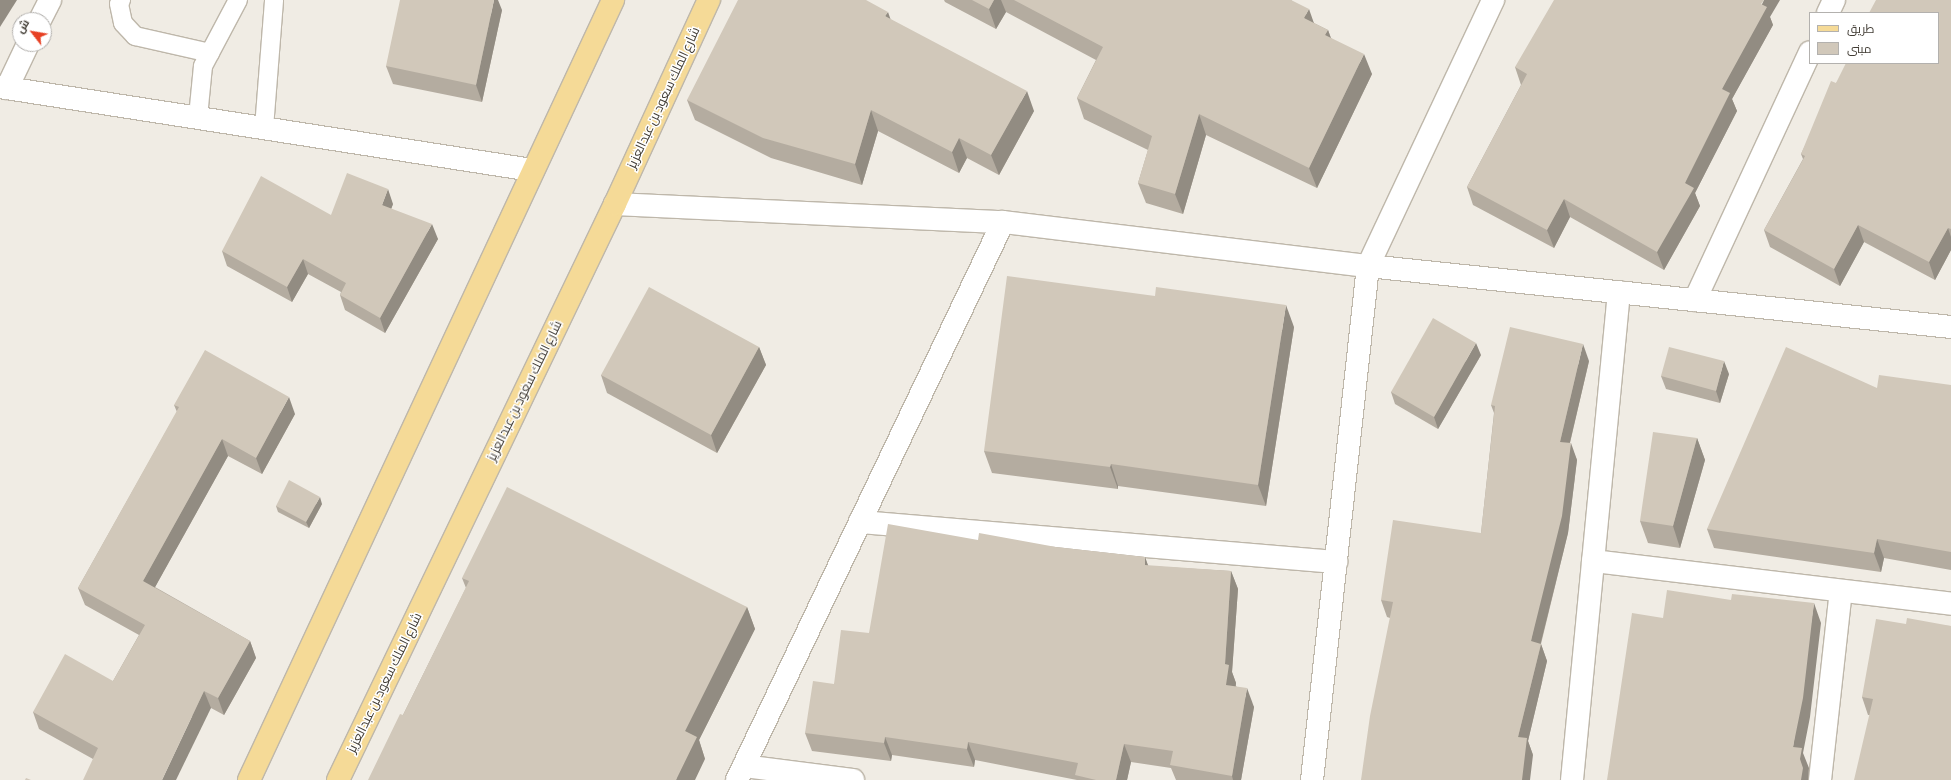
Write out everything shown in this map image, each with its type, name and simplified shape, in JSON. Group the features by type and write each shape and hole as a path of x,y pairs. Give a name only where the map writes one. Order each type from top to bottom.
{"main road":[{"path":"249,780 532,170 613,0"},
{"name":"شارع الملك سعود بن عبدالعزيز","path":"338,780 615,204 709,0"}],"street":[{"path":"44,12 50,0"},
{"path":"1312,780 1368,266 1493,0"},
{"path":"1828,12 1834,0"},
{"path":"24,52 4,87 532,170"},
{"path":"1695,300 1809,54"},
{"path":"615,204 1003,222 1368,266 1951,327"},
{"path":"853,780 741,773 1003,222"},
{"path":"1572,780 1619,292"},
{"path":"860,522 1336,562"},
{"path":"1593,561 1951,604"},
{"path":"1820,780 1841,591"}],"lane":[{"path":"121,0 119,4 123,23 135,36 210,53"},
{"path":"198,117 203,66 238,0"},
{"path":"264,128 274,0"}],"building":[{"path":"400,0 494,0 476,85 386,66"},
{"path":"738,0 866,0 888,12 885,16 1027,91 991,155 959,138 952,152 871,110 855,164 763,138 687,100"},
{"path":"972,0 994,0 989,9"},
{"path":"1014,0 1291,0 1309,9 1304,18 1328,30 1325,35 1364,54 1309,168 1199,114 1175,194 1138,183 1152,136 1077,98 1103,47"},
{"path":"1554,0 1764,0 1761,4 1767,7 1722,89 1730,93 1685,183 1694,188 1657,252 1564,199 1547,230 1467,187 1527,74 1515,67"},
{"path":"1876,0 1951,0 1951,229 1948,228 1929,262 1858,225 1834,269 1764,230 1805,156 1801,154 1831,81 1836,83 1846,64 1939,64 1939,12 1870,12"},
{"path":"347,173 388,189 382,205 432,224 380,318 340,295 346,283 303,259 287,287 222,251 261,176 331,215"},
{"path":"1007,276 1155,296 1156,287 1286,305 1258,485 1111,464 1110,467 984,451"},
{"path":"649,287 759,347 711,435 601,375"},
{"path":"1433,318 1476,343 1434,417 1391,392"},
{"path":"1510,327 1583,344 1560,442 1571,443 1562,516 1531,641 1541,644 1518,737 1527,738 1522,780 1361,780 1370,716 1393,602 1381,600 1393,520 1481,533 1495,406 1491,405"},
{"path":"1669,347 1724,361 1716,391 1661,376"},
{"path":"1786,347 1877,388 1879,375 1951,385 1951,552 1877,539 1874,553 1707,529"},
{"path":"205,350 289,397 256,458 222,439 143,581 250,641 218,698 204,691 162,780 83,780 98,748 33,712 65,654 113,681 145,625 78,588 179,407 174,405"},
{"path":"1653,432 1697,438 1673,526 1640,521"},
{"path":"289,480 320,497 306,522 276,506"},
{"path":"507,487 747,607 685,731 697,737 676,780 368,780 400,714 403,715 469,581 462,578"},
{"path":"888,524 978,540 979,533 1056,547 1145,557 1145,565 1231,571 1225,664 1229,665 1226,685 1247,688 1232,776 1170,765 1173,751 1124,744 1116,780 1096,780 1075,775 1078,763 968,742 967,749 885,737 884,743 805,733 813,681 834,684 841,630 869,633"},
{"path":"1667,590 1731,600 1732,594 1814,603 1803,698 1793,747 1802,748 1800,759 1803,768 1801,780 1607,780 1632,613 1663,618"},
{"path":"1907,618 1951,626 1951,780 1854,780 1873,699 1862,697 1876,619 1906,624"}]}
